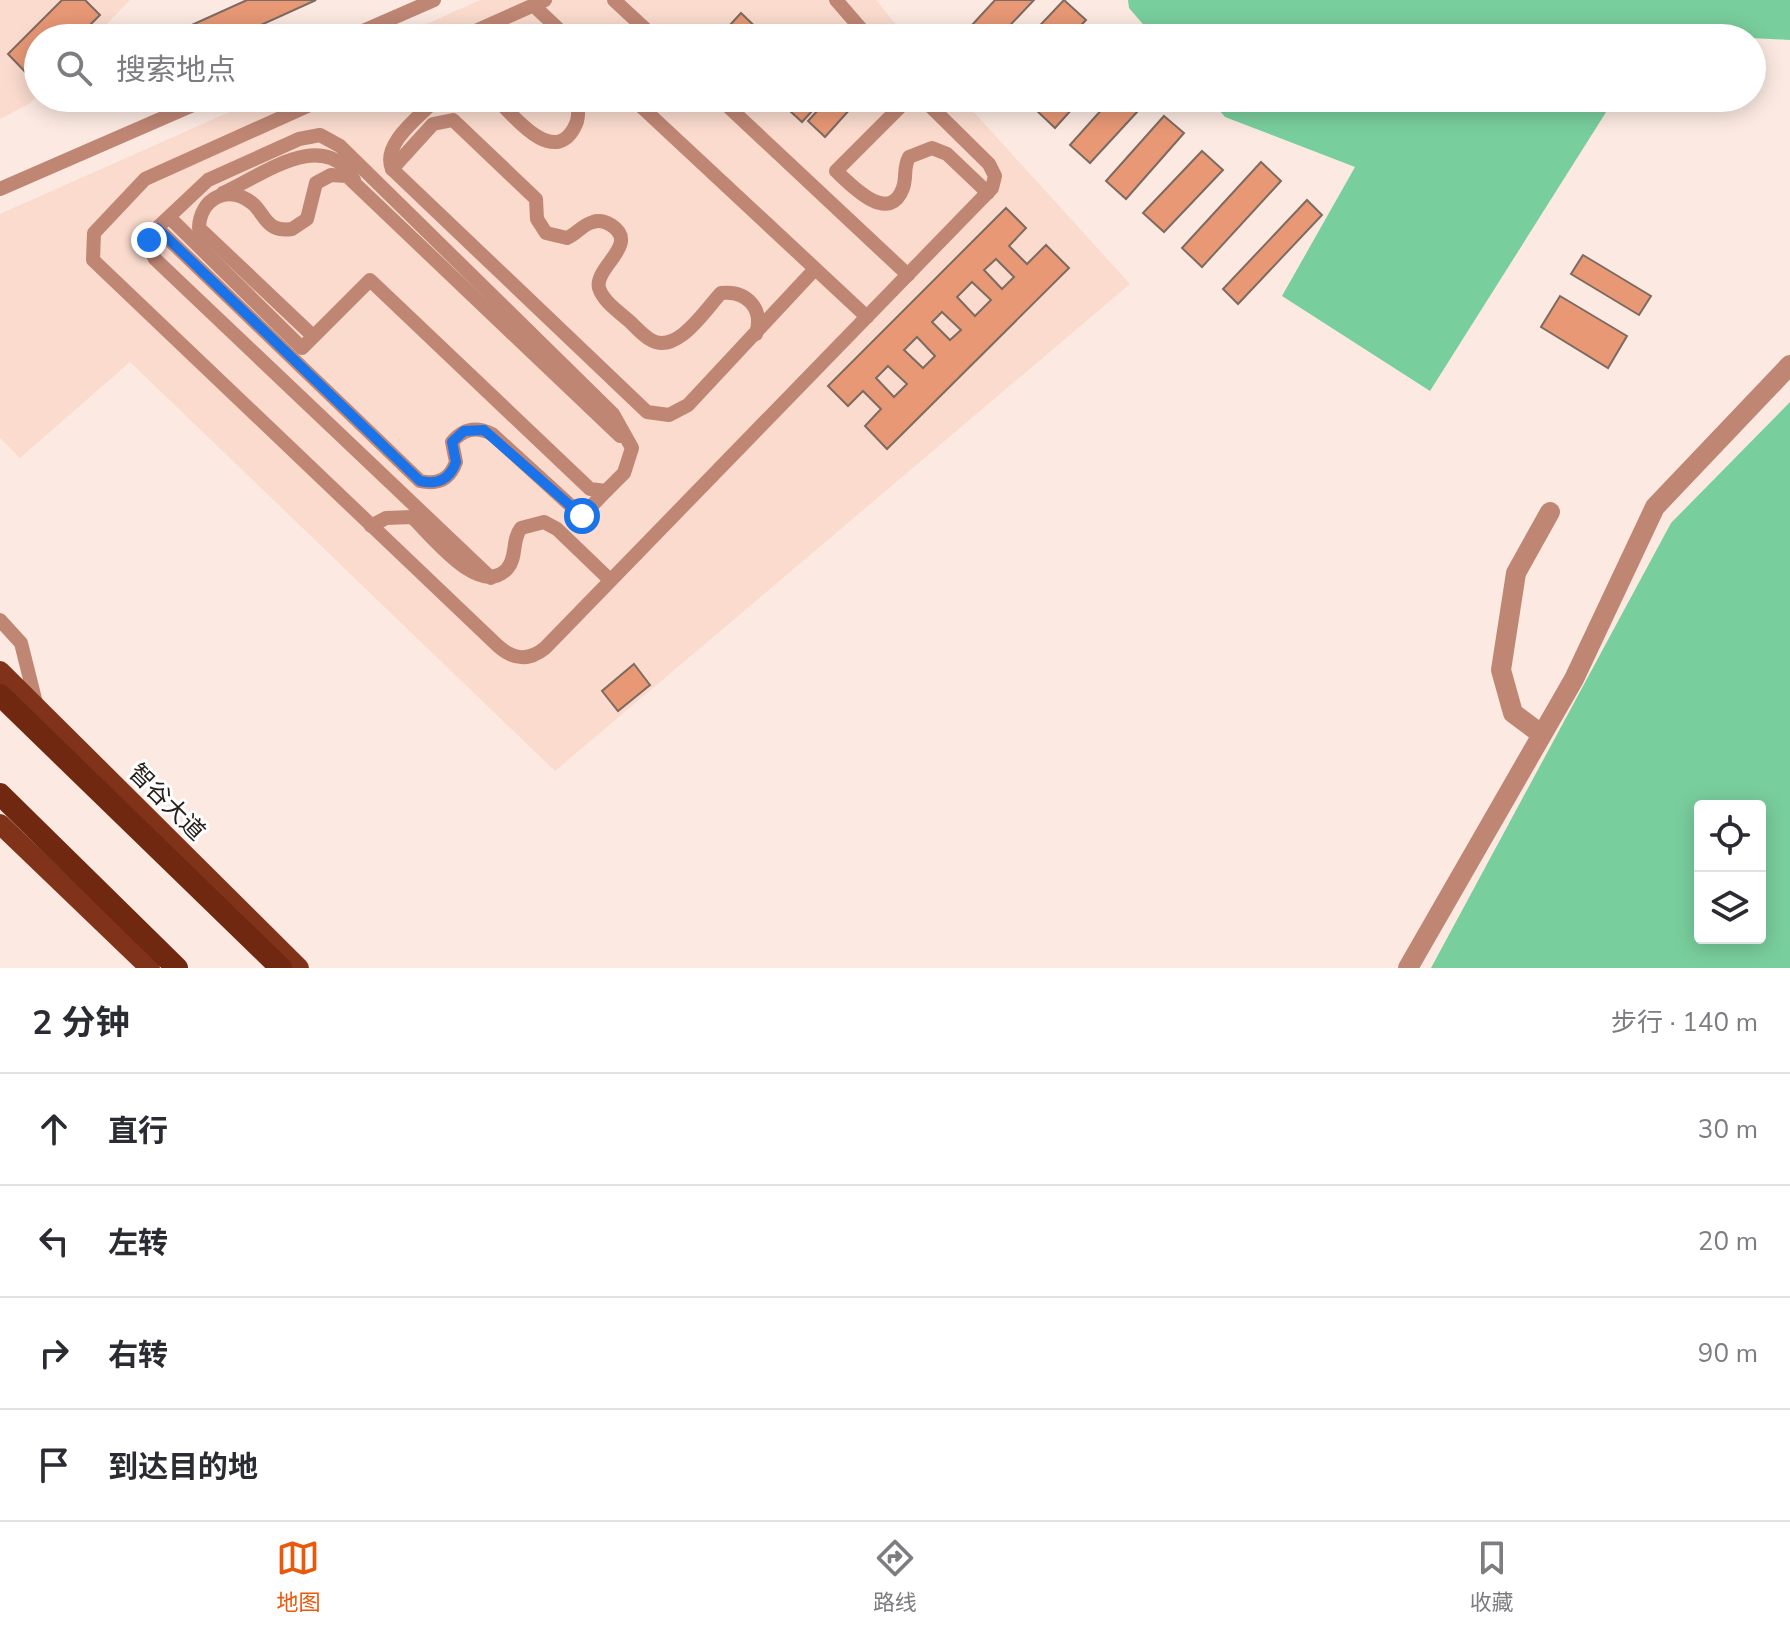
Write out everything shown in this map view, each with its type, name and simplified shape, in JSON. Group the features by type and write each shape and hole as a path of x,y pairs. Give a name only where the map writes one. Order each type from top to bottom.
{"highway":[{"name":"智谷大道","path":"0,695 209,901 283,968"},
{"path":"0,794 166,965"}],"main road":[{"name":"智谷大道","path":"0,671 299,968"},
{"path":"0,824 166,965"}],"street":[{"path":"1408,968 1574,679 1655,507 1790,365"},
{"path":"1541,734 1513,713 1501,670 1516,573 1550,512"}],"lane":[{"path":"379,24 434,0"},
{"path":"614,0 640,24"},
{"path":"836,0 857,24"},
{"path":"492,24 539,3 556,24"},
{"path":"0,189 177,112"},
{"path":"294,112 145,179 94,233 91,252 97,267 506,654 516,658 527,658 545,648 988,193 994,182 993,169 936,112"},
{"path":"424,112 393,144 388,159 392,169 647,412 658,415 679,411 815,269"},
{"path":"509,112 533,137 552,142 563,139 576,125 577,112"},
{"path":"647,112 867,317"},
{"path":"734,112 908,275"},
{"path":"895,112 836,171 865,198 889,202 903,186 903,172 909,157 932,148 947,154 988,193"},
{"path":"392,169 433,124 453,120 536,199 537,219 546,233 567,238 594,222 609,224 615,229 620,247 617,256 601,273 599,287 607,300 647,338 660,344 676,341 721,293 732,292 750,301 759,321 751,342 741,348"},
{"path":"157,228 420,481 438,482 446,478 456,462 452,442 464,431 474,429 492,434 582,516 624,473 632,448 613,414 340,146 320,135 299,139 208,180 157,228 149,240 155,259 491,578"},
{"path":"313,336 199,228 203,208 219,195 308,154 328,156 339,162 354,181 632,448"},
{"path":"219,195 244,198 275,228 292,229 307,219 312,191 323,178 339,174 354,181"},
{"path":"169,217 302,348 370,280 590,489 606,491"},
{"path":"371,526 386,518 412,517 474,575 491,578 506,570 512,561 514,542 521,528 536,522 557,529 609,579"},
{"path":"0,620 21,643 37,708"}],"shaded area":[{"path":"0,0 130,0 107,24 24,24 24,107 0,119"},
{"path":"480,0 876,0 896,24 426,24"},
{"path":"230,112 974,112 1130,284 555,771 130,362 20,458 0,438 0,214"}],"green space":[{"path":"1128,0 1790,0 1790,40 1766,39 1766,24 1143,24 1129,8"},
{"path":"1221,112 1606,112 1430,391 1282,296 1355,167 1225,117"},
{"path":"1790,402 1790,968 1431,968 1671,523"}],"building":[{"path":"62,0 85,0 100,15 91,24 38,24"},
{"path":"247,0 316,0 263,24 194,24"},
{"path":"995,0 1034,0 1011,24 973,24"},
{"path":"1064,0 1086,20 1082,24 1041,24"},
{"path":"741,13 752,24 731,24"},
{"path":"24,38 24,71 8,54"},
{"path":"791,112 811,112 802,122"},
{"path":"816,112 847,112 825,137 808,121"},
{"path":"1038,112 1069,112 1055,128"},
{"path":"1099,112 1137,112 1090,163 1070,145"},
{"path":"1164,116 1184,133 1126,199 1106,181"},
{"path":"1202,151 1223,170 1164,232 1143,213"},
{"path":"1261,162 1281,181 1202,267 1182,248"},
{"path":"1307,200 1322,215 1238,304 1223,289"},
{"path":"1006,208 1026,228 1009,246 1027,264 1046,245 1069,268 887,449 865,426 881,409 863,391 848,406 828,386","holes":["996,259 1014,277 1002,289 984,270","972,282 991,300 975,316 957,297","942,312 961,330 950,340 932,322","917,337 935,356 923,368 904,350","888,366 907,384 894,397 876,378"]},
{"path":"1583,255 1651,296 1639,315 1571,274"},
{"path":"1560,296 1627,336 1608,368 1541,327"},
{"path":"634,664 650,685 618,711 602,691"}],"route":[{"path":"149,240 157,228 420,481 438,482 446,478 456,462 452,442 464,431 484,430 582,516"}]}
